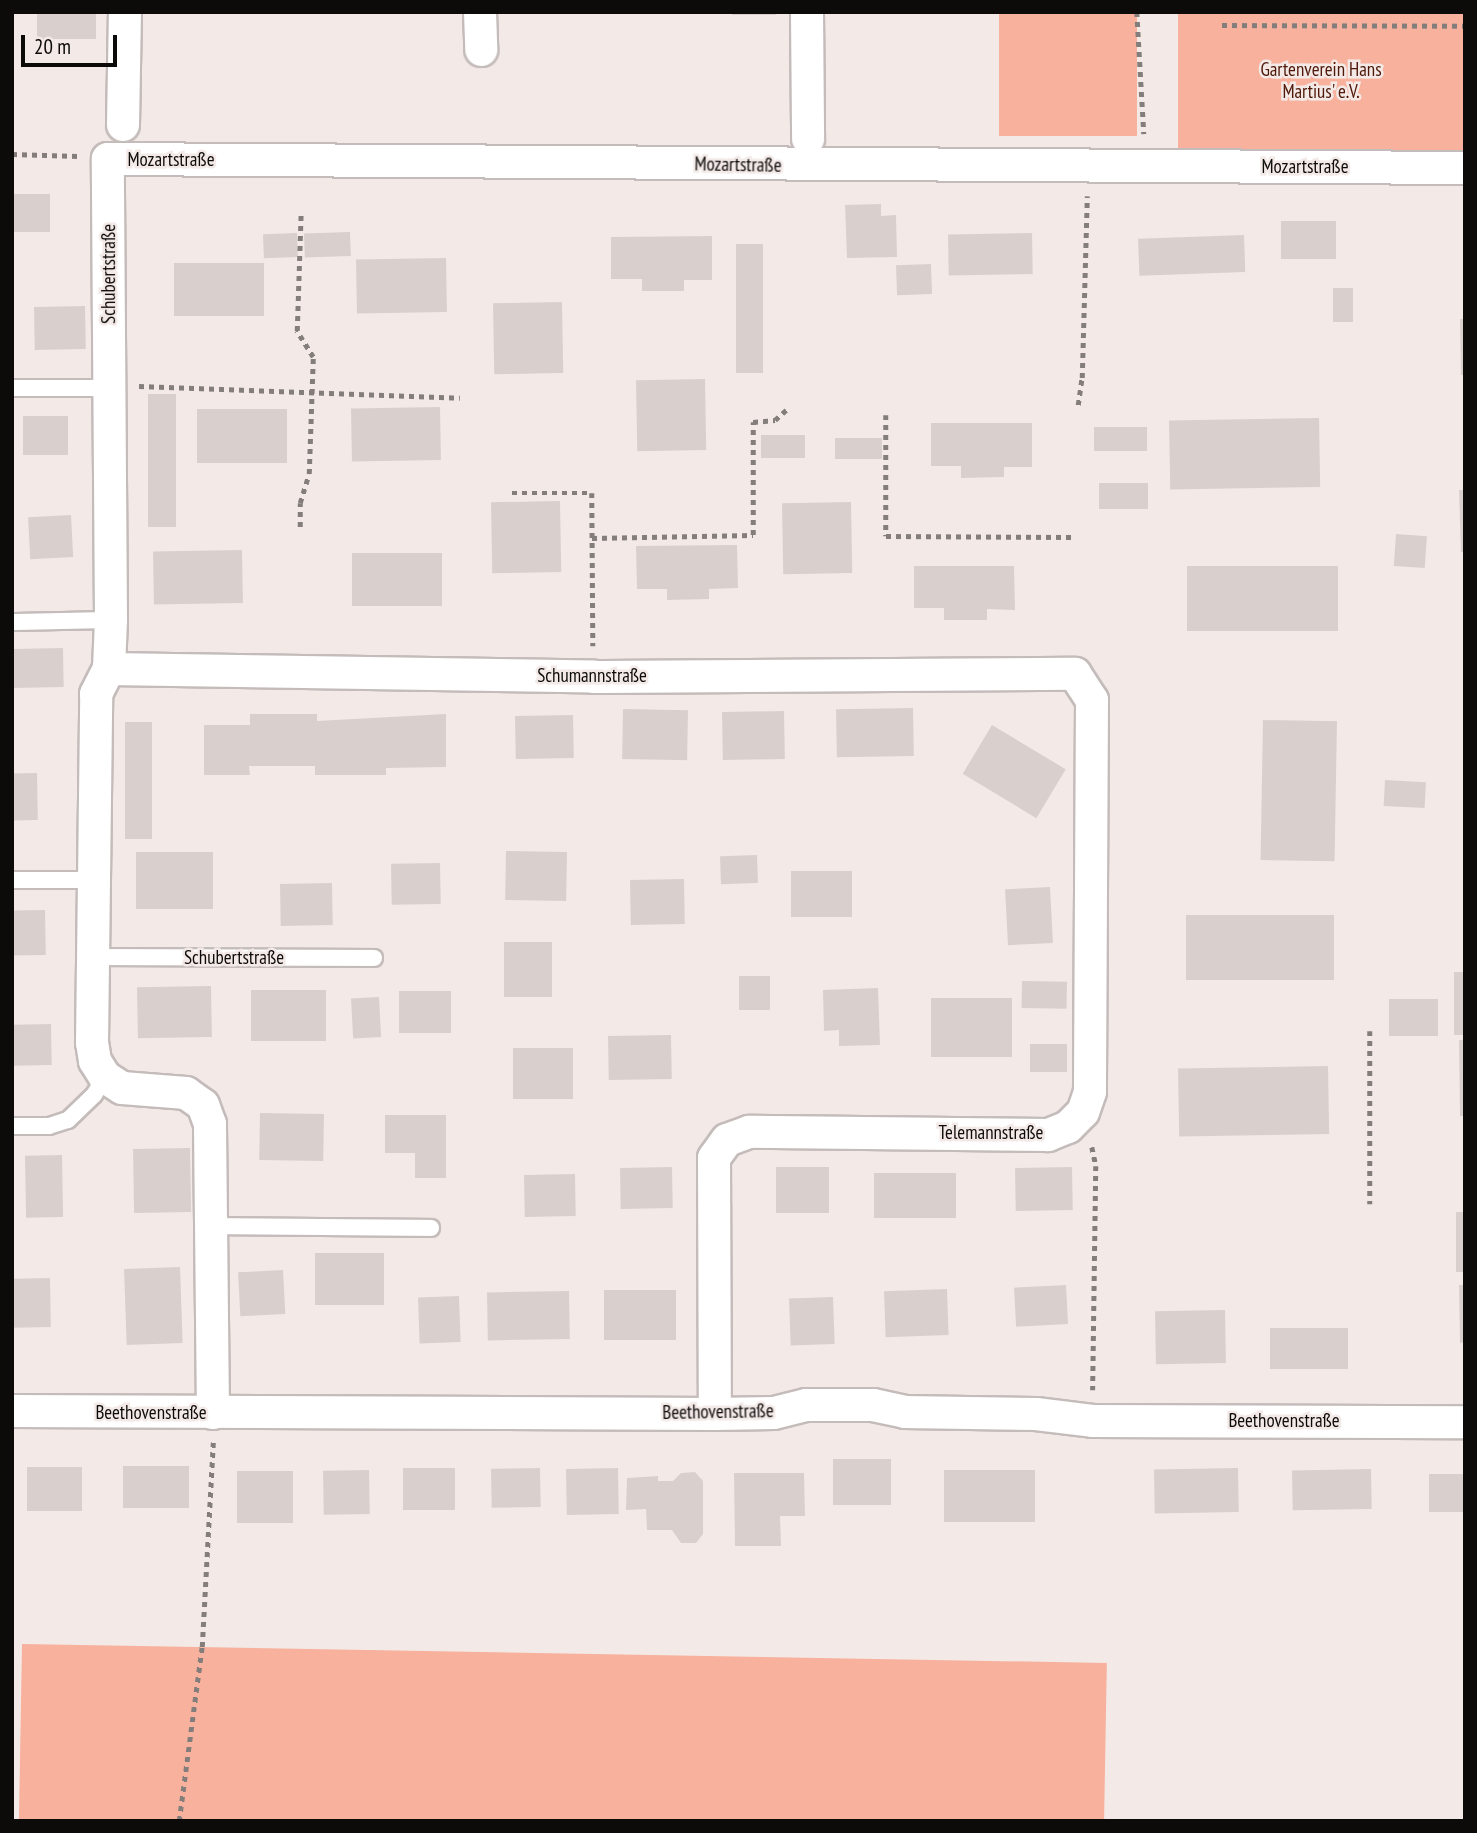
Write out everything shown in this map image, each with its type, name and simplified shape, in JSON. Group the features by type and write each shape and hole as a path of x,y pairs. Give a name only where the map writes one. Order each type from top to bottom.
{"street":[{"path":"123,125 125,12"},
{"path":"480,12 481,50"},
{"path":"807,12 808,139"},
{"name":"Mozartstraße","path":"108,159 1465,168"},
{"name":"Schubertstraße","path":"105,1077 95,1061 92,1043 96,694 109,669 111,620 108,159"},
{"name":"Schumannstraße","path":"109,669 594,677 1075,674 1092,700 1090,1092 1083,1112"},
{"path":"105,1077 122,1088 186,1093 203,1105 210,1124 213,1413"},
{"name":"Telemannstraße","path":"715,1414 713,1158 726,1140 749,1132 1048,1135 1068,1127 1083,1112"},
{"name":"Beethovenstraße","path":"12,1411 715,1414 774,1413 806,1405 873,1405 905,1412 1036,1413 1093,1421 1465,1422"}],"lane":[{"path":"12,388 110,388"},
{"path":"12,622 111,620"},
{"path":"12,880 93,880"},
{"name":"Schubertstraße","path":"95,957 374,958"},
{"path":"12,1126 49,1126 68,1120 94,1095 105,1077"},
{"path":"212,1226 431,1228"}],"path":[{"path":"1137,12 1142,167"},
{"path":"1222,25 1465,26"},
{"name":"Mozartstraße","path":"12,154 108,159"},
{"path":"1077,405 1082,378 1088,167"},
{"path":"300,527 300,503 309,474 313,393 313,357 297,331 301,214"},
{"path":"110,388 460,398"},
{"path":"592,538 753,535 753,422 775,420 786,410"},
{"path":"886,415 886,536 1075,537"},
{"path":"512,493 592,493 594,677"},
{"path":"1370,1031 1370,1204"},
{"path":"1083,1112 1096,1166 1093,1421"},
{"path":"180,1821 202,1647 213,1502 213,1413"}],"green space":[{"path":"999,12 1137,12 1137,136 999,136"},
{"name":"Gartenverein Hans Martius' e.V.","path":"1178,12 1465,12 1465,150 1178,150"},
{"path":"22,1644 1107,1663 1104,1821 19,1821"}],"building":[{"path":"37,12 96,12 96,39 37,39"},
{"path":"732,12 776,12 776,15 732,15"},
{"path":"12,194 50,194 50,232 12,232"},
{"path":"881,204 881,216 896,215 897,257 847,258 845,205"},
{"path":"1281,221 1336,221 1336,259 1281,259"},
{"path":"350,232 351,256 305,258 304,234"},
{"path":"297,233 298,257 264,258 263,234"},
{"path":"1032,233 1033,274 949,275 948,234"},
{"path":"1244,235 1245,272 1139,276 1138,239"},
{"path":"712,236 712,280 684,280 684,291 642,291 642,279 611,279 611,237"},
{"path":"736,244 763,244 763,373 736,373"},
{"path":"446,258 447,312 357,314 356,260"},
{"path":"174,263 264,263 264,316 174,316"},
{"path":"931,264 932,294 897,295 896,265"},
{"path":"1333,288 1353,288 1353,322 1333,322"},
{"path":"562,302 563,373 494,374 493,303"},
{"path":"85,306 86,349 35,350 34,307"},
{"path":"1460,319 1465,319 1465,375 1461,375"},
{"path":"705,379 706,450 637,451 636,380"},
{"path":"148,394 176,394 176,527 148,527"},
{"path":"440,407 441,460 352,462 351,409"},
{"path":"197,409 287,409 287,463 197,463"},
{"path":"23,416 68,416 68,455 23,455"},
{"path":"1319,418 1320,487 1170,490 1169,421"},
{"path":"931,423 1032,423 1032,467 1004,467 1004,477 961,478 961,466 931,466"},
{"path":"1094,427 1147,427 1147,451 1094,451"},
{"path":"761,435 805,435 805,458 761,458"},
{"path":"835,438 882,438 882,459 835,459"},
{"path":"1099,483 1148,483 1148,509 1099,509"},
{"path":"1459,490 1465,490 1465,552 1461,552"},
{"path":"560,501 561,572 492,573 491,502"},
{"path":"851,502 852,573 783,574 782,503"},
{"path":"71,515 73,557 30,559 28,517"},
{"path":"1396,534 1427,536 1425,568 1394,566"},
{"path":"737,545 738,588 709,589 709,599 667,600 667,589 637,589 636,546"},
{"path":"242,550 243,603 154,605 153,552"},
{"path":"352,553 442,553 442,606 352,606"},
{"path":"914,566 1014,566 1015,610 987,609 987,620 944,620 944,608 914,608"},
{"path":"1187,566 1338,566 1338,631 1187,631"},
{"path":"63,648 64,687 13,688 12,649"},
{"path":"913,708 914,756 837,757 836,709"},
{"path":"623,709 688,710 687,760 622,759"},
{"path":"784,711 785,759 723,760 722,712"},
{"path":"250,714 317,714 317,721 446,714 446,767 386,768 386,775 315,775 315,766 249,766 250,775 204,775 204,725 250,725"},
{"path":"573,715 574,758 516,759 515,716"},
{"path":"1263,720 1337,721 1335,861 1261,860"},
{"path":"125,722 152,722 152,839 125,839"},
{"path":"992,725 1066,769 1036,818 963,774"},
{"path":"12,773 37,773 38,820 13,820"},
{"path":"1385,780 1426,782 1425,808 1384,806"},
{"path":"506,851 567,852 566,901 505,900"},
{"path":"136,852 213,852 213,909 136,909"},
{"path":"757,855 758,883 721,884 720,856"},
{"path":"440,863 441,904 392,905 391,864"},
{"path":"791,871 852,871 852,917 791,917"},
{"path":"684,879 685,924 631,925 630,880"},
{"path":"332,883 333,925 281,926 280,884"},
{"path":"1050,887 1053,943 1008,945 1005,889"},
{"path":"45,910 46,955 13,956 12,911"},
{"path":"1186,915 1334,915 1334,980 1186,980"},
{"path":"504,942 552,942 552,997 504,997"},
{"path":"1454,972 1465,972 1465,1035 1454,1035"},
{"path":"739,976 770,976 770,1010 739,1010"},
{"path":"1022,981 1067,982 1067,1009 1022,1008"},
{"path":"211,986 212,1037 138,1038 137,987"},
{"path":"878,988 880,1045 839,1046 839,1030 824,1031 823,990"},
{"path":"251,990 326,990 326,1041 251,1041"},
{"path":"399,991 451,991 451,1033 399,1033"},
{"path":"379,997 381,1037 353,1038 351,998"},
{"path":"931,998 1012,998 1012,1057 931,1057"},
{"path":"1389,999 1438,999 1438,1036 1389,1036"},
{"path":"51,1024 52,1065 13,1066 12,1025"},
{"path":"671,1035 672,1079 609,1080 608,1036"},
{"path":"1459,1040 1465,1040 1465,1116 1460,1116"},
{"path":"1030,1044 1067,1044 1067,1072 1030,1072"},
{"path":"513,1048 573,1048 573,1099 513,1099"},
{"path":"1328,1066 1329,1134 1179,1137 1178,1069"},
{"path":"260,1113 324,1114 323,1161 259,1160"},
{"path":"385,1115 446,1115 446,1178 415,1178 415,1153 385,1153"},
{"path":"190,1148 191,1212 134,1213 133,1149"},
{"path":"62,1155 63,1217 26,1218 25,1156"},
{"path":"672,1167 673,1208 621,1209 620,1168"},
{"path":"776,1167 829,1167 829,1213 776,1213"},
{"path":"1072,1167 1073,1210 1016,1211 1015,1168"},
{"path":"874,1173 956,1173 956,1218 874,1218"},
{"path":"575,1174 576,1216 525,1217 524,1175"},
{"path":"1456,1212 1465,1212 1465,1272 1456,1272"},
{"path":"315,1253 384,1253 384,1305 315,1305"},
{"path":"180,1267 183,1343 127,1345 124,1269"},
{"path":"283,1270 285,1314 240,1316 238,1272"},
{"path":"50,1278 51,1327 13,1328 12,1279"},
{"path":"1066,1285 1068,1324 1016,1327 1014,1288"},
{"path":"1459,1285 1465,1285 1465,1342 1460,1343"},
{"path":"947,1289 949,1335 886,1337 884,1291"},
{"path":"604,1290 676,1290 676,1340 604,1340"},
{"path":"569,1291 570,1339 488,1340 487,1292"},
{"path":"459,1296 461,1342 420,1343 418,1297"},
{"path":"833,1297 835,1344 791,1346 789,1299"},
{"path":"1225,1310 1226,1363 1156,1364 1155,1311"},
{"path":"1270,1328 1348,1328 1348,1369 1270,1369"},
{"path":"833,1459 891,1459 891,1505 833,1505"},
{"path":"123,1466 189,1466 189,1508 123,1508"},
{"path":"27,1467 82,1467 82,1511 27,1511"},
{"path":"403,1468 455,1468 455,1510 403,1510"},
{"path":"540,1468 541,1507 492,1508 491,1469"},
{"path":"618,1468 619,1514 567,1515 566,1469"},
{"path":"1238,1468 1239,1512 1155,1513 1154,1469"},
{"path":"1371,1469 1372,1509 1293,1510 1292,1470"},
{"path":"369,1470 370,1514 324,1515 323,1471"},
{"path":"944,1470 1035,1470 1035,1522 944,1522"},
{"path":"237,1471 293,1471 293,1523 237,1523"},
{"path":"695,1472 703,1481 703,1534 696,1543 681,1543 672,1530 647,1530 646,1509 626,1510 627,1478 658,1476 658,1481 673,1481 681,1473"},
{"path":"734,1473 804,1473 805,1516 780,1516 781,1546 735,1546"},
{"path":"1429,1474 1465,1474 1465,1512 1429,1512"}]}
